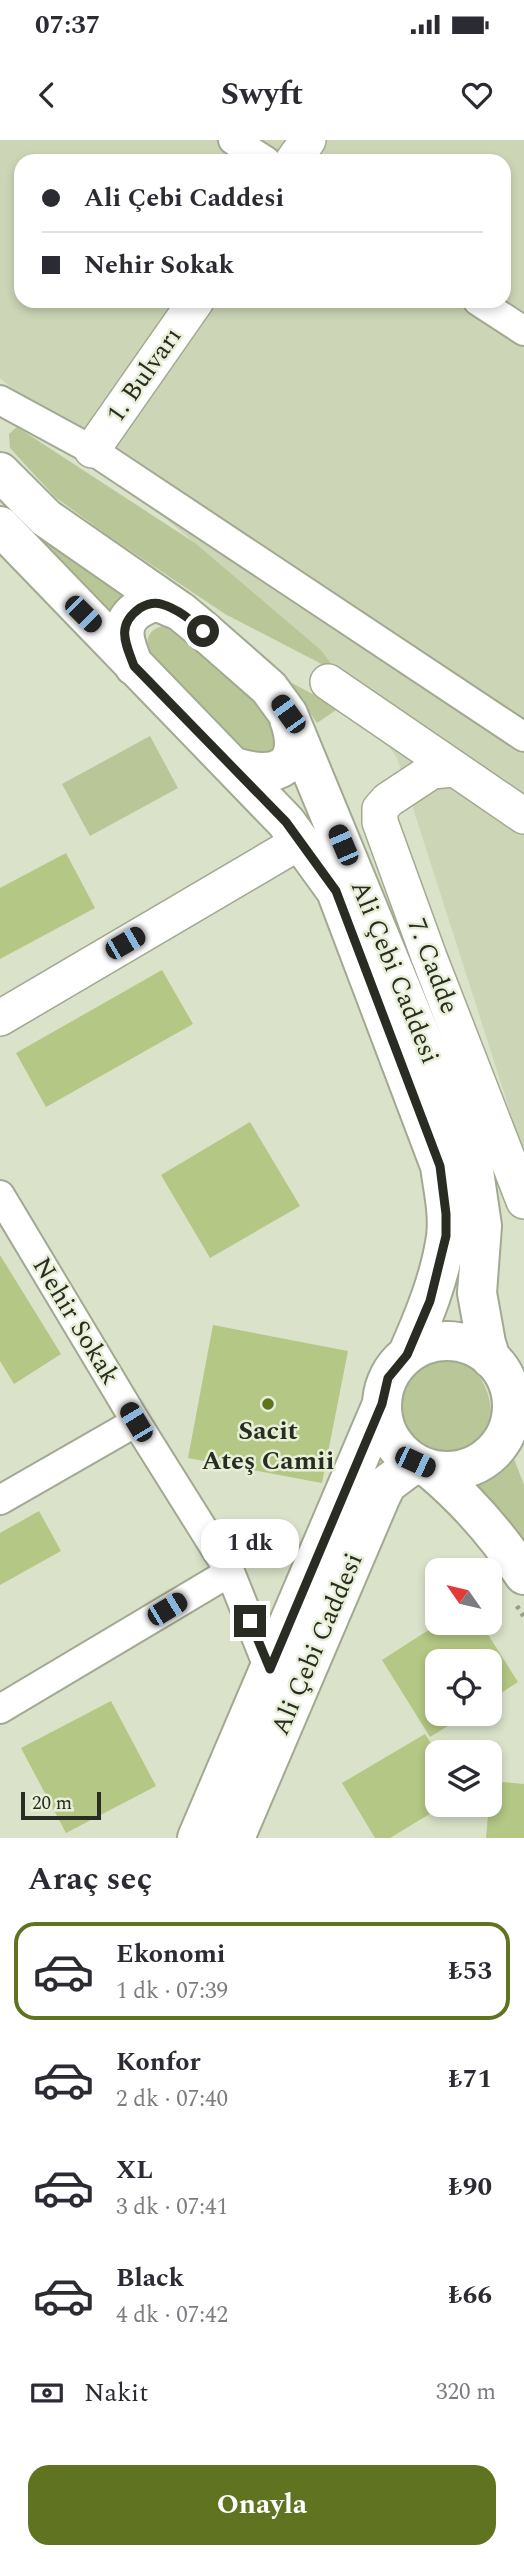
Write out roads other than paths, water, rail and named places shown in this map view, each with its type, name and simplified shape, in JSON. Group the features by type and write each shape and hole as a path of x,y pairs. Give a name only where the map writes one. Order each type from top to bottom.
{"main road":[{"name":"Ali Çebi Caddesi","path":"0,472 46,518 180,611 269,688 288,714 445,1093 474,1171 482,1226 477,1293 491,1359"},
{"name":"Ali Çebi Caddesi","path":"0,526 286,822 336,891 440,1166 446,1236 430,1301 407,1355"},
{"path":"134,666 126,644 124,625 132,614 145,605 158,603 180,611"},
{"path":"235,768 272,774 288,762 295,747 295,733 288,714"},
{"path":"430,1471 467,1468 484,1459 498,1446 507,1430 518,1426 503,1374 491,1359 476,1348 459,1342 423,1346 407,1355 388,1378 382,1404 385,1425 394,1445 430,1471 503,1544 524,1575"},
{"name":"Ali Çebi Caddesi","path":"197,1838 382,1404"},
{"name":"Ali Çebi Caddesi","path":"235,1838 387,1484 430,1471"}],"street":[{"path":"233,140 255,154"},
{"name":"1. Bulvarı","path":"92,450 191,308"},
{"path":"489,308 524,331"},
{"path":"0,400 92,450 524,737"},
{"path":"328,682 524,816"},
{"name":"7. Cadde","path":"453,769 432,771 388,800 380,809 380,822 429,957 524,1200"},
{"path":"0,1018 301,841"},
{"name":"Nehir Sokak","path":"0,1195 136,1422 230,1572 270,1669"},
{"path":"0,1500 136,1422"},
{"path":"0,1709 230,1572"}],"place":[{"name":"Sacit Ateş Camii","path":"268,1404"}]}
